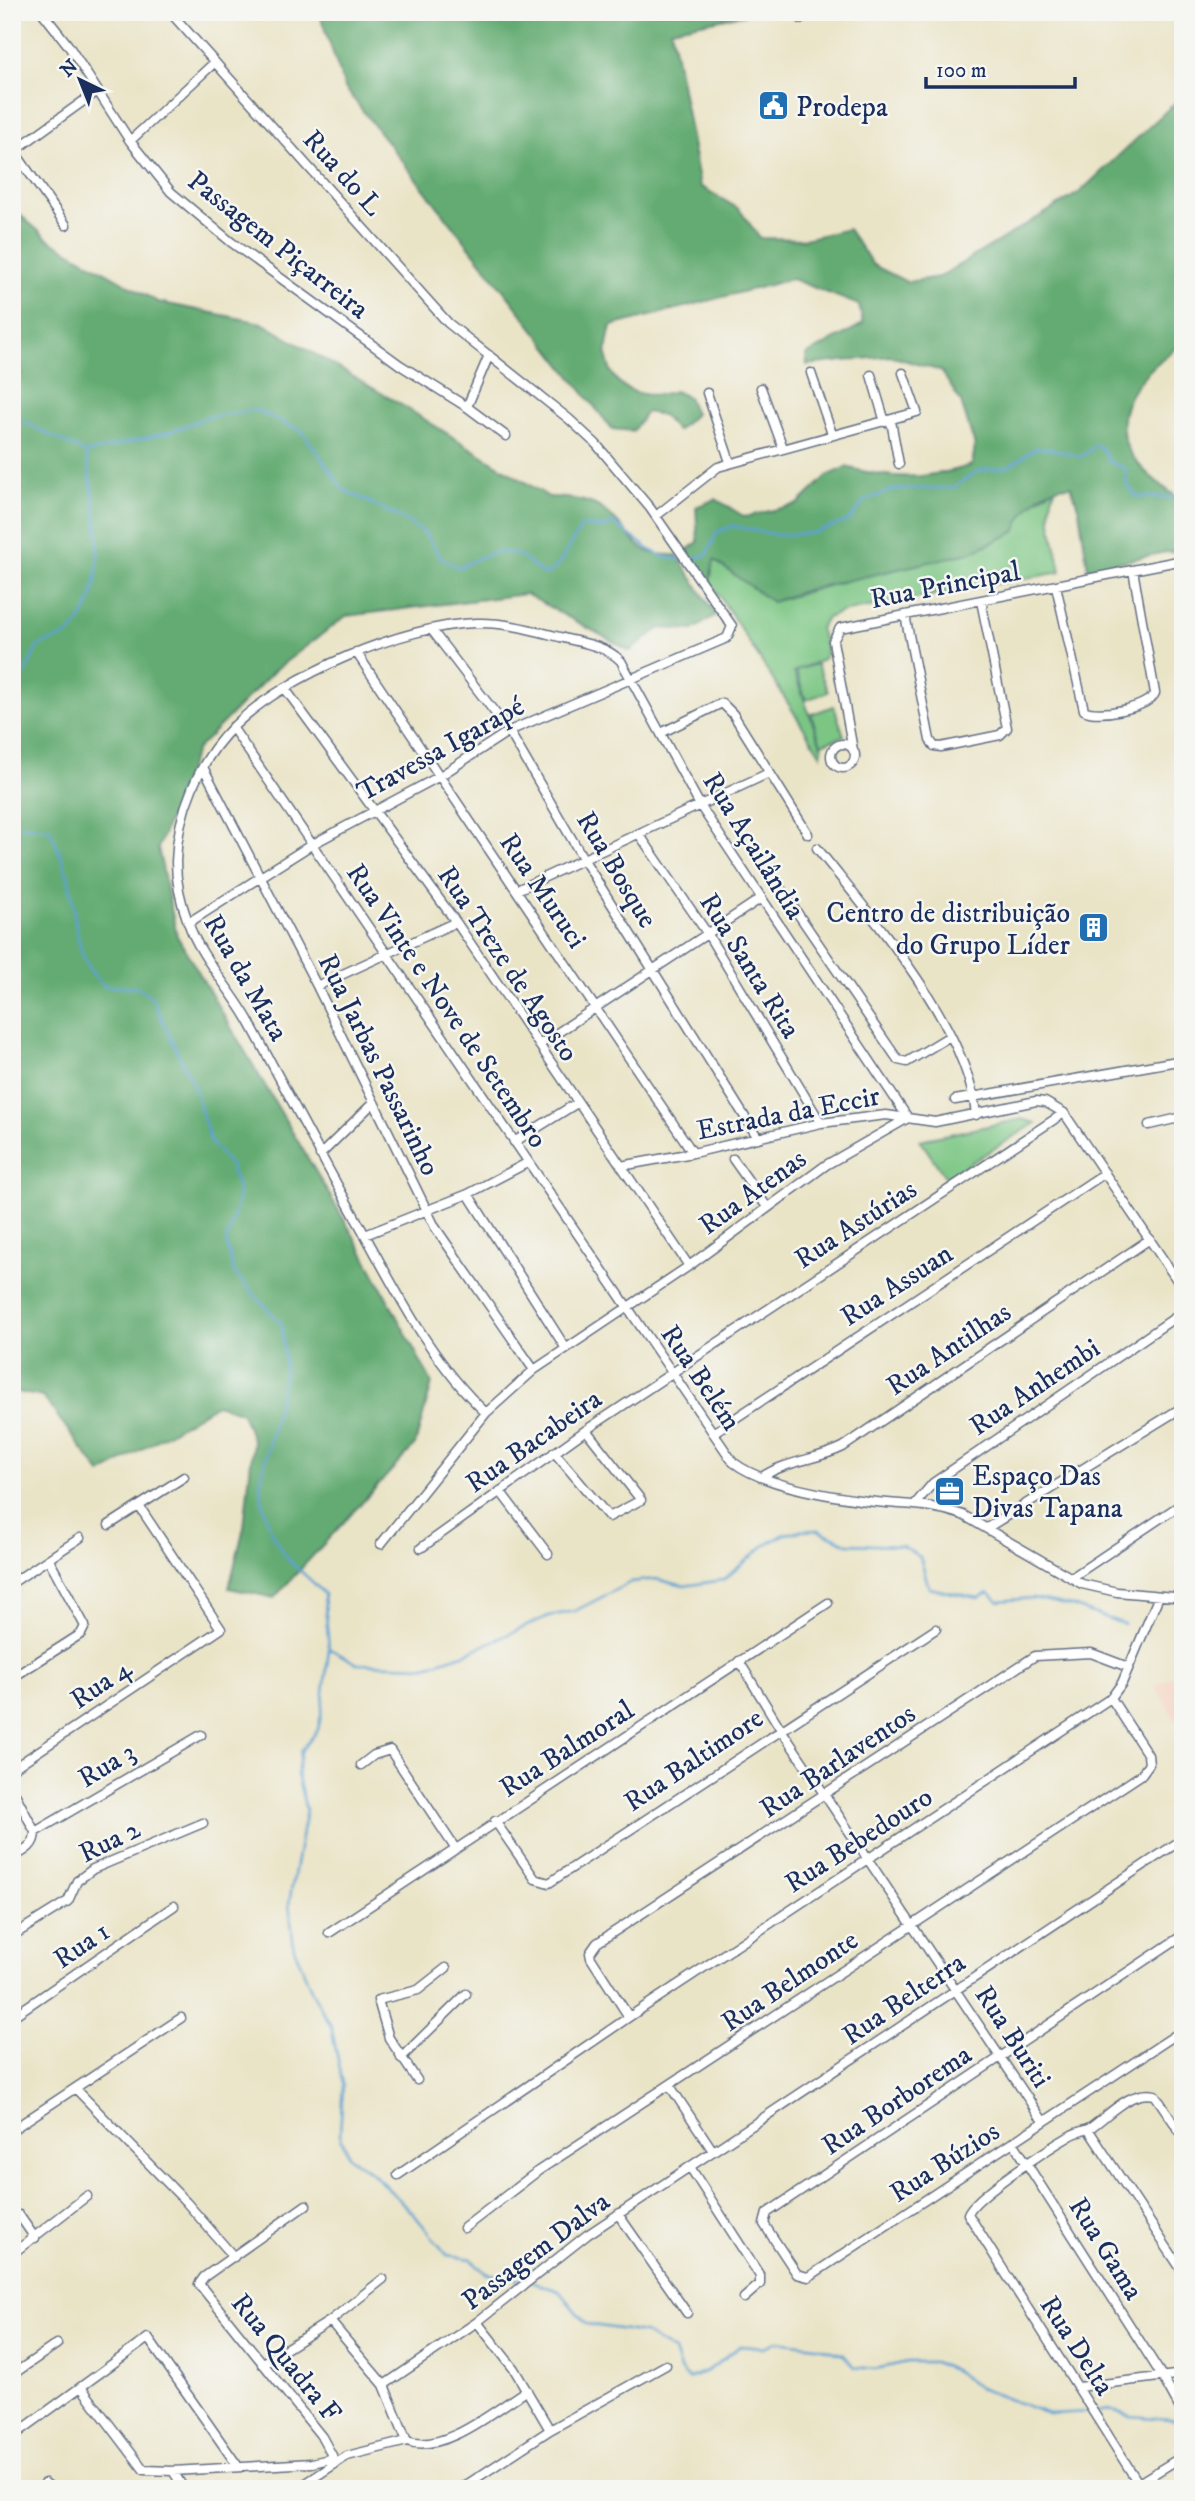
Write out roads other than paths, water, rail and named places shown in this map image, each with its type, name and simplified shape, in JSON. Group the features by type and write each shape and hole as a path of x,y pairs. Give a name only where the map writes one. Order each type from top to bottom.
{"street":[{"name":"Passagem Piçarreira","path":"42,12 68,45 130,141 171,192 231,243 416,377 467,407 506,436"},
{"name":"Rua do L","path":"170,12 448,323 489,355"},
{"path":"130,141 215,62"},
{"path":"66,225 13,150 96,92"},
{"path":"467,407 489,355 596,444 656,516 718,467 730,462 917,412 903,373"},
{"path":"811,373 832,434"},
{"path":"871,374 900,464"},
{"path":"761,388 783,448"},
{"path":"707,393 730,462"},
{"name":"Travessa Igarapé","path":"188,923 311,845 440,776 509,731 727,638 732,631 730,619 656,516"},
{"name":"Rua Principal","path":"853,750 833,641 835,633 847,625 1183,560"},
{"path":"1056,586 1081,705 1093,714 1145,704 1155,693 1133,570"},
{"path":"905,615 930,740 934,746 941,747 1000,735 1007,728 981,601"},
{"name":"Rua da Mata","path":"486,1413 459,1384 421,1335 250,1024 200,948 188,923 177,882 176,861 188,802 203,767 232,727 253,709 356,652 397,636 478,622 532,629 608,650 621,660 661,733"},
{"name":"Rua Bosque","path":"431,629 509,731 584,860 758,1138"},
{"name":"Rua Muruci","path":"356,652 693,1153"},
{"name":"Rua Treze de Agosto","path":"286,690 456,922 689,1266"},
{"path":"661,733 722,703 733,714 808,834"},
{"name":"Rua Vinte e Nove de Setembro","path":"232,727 627,1308"},
{"name":"Rua Açailândia","path":"661,733 701,807 760,899 908,1118"},
{"name":"Rua Jarbas Passarinho","path":"203,767 261,875 447,1248 534,1370"},
{"path":"517,890 701,807 769,773"},
{"name":"Rua Santa Rita","path":"639,834 707,933 821,1123"},
{"path":"817,848 909,970 950,1035 974,1097 976,1115"},
{"path":"781,889 898,1060 907,1062 950,1035"},
{"path":"539,1045 760,899"},
{"path":"317,986 456,922"},
{"path":"955,1100 1183,1059"},
{"name":"Estrada da Eccir","path":"621,1166 693,1153 821,1123 886,1115 935,1122 1036,1101 1045,1102 1064,1113"},
{"path":"320,1155 374,1102"},
{"path":"514,1142 577,1103"},
{"path":"1064,1113 1183,1289"},
{"name":"Rua Astúrias","path":"672,1371 1064,1113"},
{"path":"1149,1125 1183,1117"},
{"name":"Rua Atenas","path":"381,1544 486,1413 534,1370 689,1266 826,1165 908,1118"},
{"path":"733,1159 767,1207"},
{"path":"365,1235 428,1212 527,1163"},
{"name":"Rua Assuan","path":"713,1433 1105,1173"},
{"path":"468,1194 565,1347"},
{"name":"Rua Antilhas","path":"757,1475 812,1461 843,1447 1150,1238"},
{"name":"Rua Belém","path":"627,1308 733,1462 741,1469 757,1475"},
{"name":"Rua Anhembi","path":"916,1503 933,1483 1183,1312"},
{"name":"Rua Bacabeira","path":"421,1548 672,1371"},
{"path":"987,1528 1183,1407"},
{"path":"554,1452 611,1517 641,1500 586,1430"},
{"path":"757,1475 867,1502 916,1503 963,1515 1082,1584 1117,1592 1183,1595"},
{"path":"109,1525 184,1477"},
{"path":"500,1491 548,1555"},
{"path":"1071,1578 1183,1503"},
{"name":"Rua 4","path":"12,1769 221,1629 221,1625 161,1543 139,1506"},
{"path":"12,1583 80,1538"},
{"path":"12,1678 80,1634 85,1626 49,1560"},
{"path":"1111,1698 1122,1683 1155,1612 1159,1596"},
{"name":"Rua Balmoral","path":"329,1933 828,1603"},
{"name":"Rua Baltimore","path":"495,1821 535,1879 550,1883 780,1728 936,1629"},
{"name":"Rua Barlaventos","path":"629,2017 591,1958 590,1953 597,1943 1035,1656 1091,1653 1128,1667"},
{"name":"Rua Buriti","path":"739,1661 780,1728 1043,2121"},
{"name":"Rua Belmonte","path":"464,2228 538,2171 1141,1775 1149,1764 1148,1755 1111,1698"},
{"name":"Rua Bebedouro","path":"398,2175 629,2017 1111,1698"},
{"name":"Rua 3","path":"35,1832 201,1735"},
{"path":"361,1765 374,1755 390,1750 456,1848"},
{"path":"12,1788 35,1832 33,1844 12,1858"},
{"name":"Rua 2","path":"12,1936 68,1901 77,1881 93,1869 203,1824"},
{"name":"Rua Belterra","path":"713,2151 1183,1839"},
{"name":"Rua 1","path":"12,2017 174,1906"},
{"name":"Rua Borborema","path":"775,2208 1183,1935"},
{"path":"417,2080 389,2038 378,2003 383,1997 418,1990 446,1968"},
{"path":"401,2058 466,1994"},
{"path":"12,2130 181,2018"},
{"name":"Rua Búzios","path":"775,2208 765,2215 764,2224 793,2271 808,2277 1183,2030"},
{"path":"670,2086 713,2151"},
{"path":"76,2089 186,2202 234,2257 306,2205"},
{"path":"1027,2164 1072,2134 1088,2129 1114,2109 1141,2095 1155,2095 1183,2136"},
{"path":"1088,2129 1183,2272"},
{"name":"Rua Gama","path":"1013,2142 1162,2376 1183,2414"},
{"name":"Passagem Dalva","path":"384,2385 477,2322 566,2250 713,2151"},
{"name":"Rua Delta","path":"1027,2164 971,2206 968,2214 1141,2486"},
{"path":"690,2167 760,2276 760,2284 744,2298"},
{"path":"12,2254 87,2196"},
{"path":"618,2214 687,2313"},
{"path":"12,2217 19,2215 35,2238"},
{"name":"Rua Quadra F","path":"234,2257 199,2284 322,2437 335,2460"},
{"path":"262,2364 330,2321 383,2279"},
{"path":"330,2321 384,2385 407,2441"},
{"path":"477,2322 527,2390 550,2430"},
{"path":"12,2437 148,2338 237,2465"},
{"path":"12,2375 57,2344"},
{"path":"460,2489 550,2430 666,2365"},
{"path":"1079,2387 1183,2374"},
{"path":"81,2387 144,2470 173,2471 237,2465 312,2463 335,2460 407,2441 417,2445 437,2443 527,2390"},
{"path":"1141,2486 1183,2456"},
{"path":"297,2489 335,2460"},
{"path":"173,2471 184,2489"}],"waterway":[{"path":"12,416 86,453 170,432 207,417 256,410 302,431 344,490 402,518 425,533 440,557 459,568 490,554 507,552 523,558 545,575 558,565 584,525 602,528 613,523 656,553 666,557 691,559 707,555 717,532 733,526 777,535 813,533 850,520 865,500 896,489 953,488 977,471 1008,467 1036,448 1052,449 1081,457 1096,445 1103,449 1109,462 1125,468 1127,486 1138,497 1171,497 1183,503"},
{"path":"12,703 37,647 71,632 84,614 93,594 97,571 97,522 86,455"},
{"path":"12,824 50,829 68,879 78,940 87,965 95,976 105,986 136,987 152,998 194,1087 211,1143 229,1164 238,1187 238,1202 226,1242 234,1273 282,1324 285,1372 260,1483 261,1493 269,1526 279,1546 292,1563 324,1594 329,1648 318,1730 301,1751 297,1774 306,1810 289,1903 294,1948 313,1994 331,2026 343,2084 340,2134 348,2156 372,2173 413,2213 447,2255 472,2259 485,2273 526,2281"},
{"path":"330,1649 358,1664 426,1666 469,1652 549,1616 575,1611 631,1582 656,1579 684,1586 723,1580 764,1546 785,1534 818,1530 848,1544 902,1546 920,1557 929,1588 978,1598 989,1593 998,1601 1033,1598 1072,1606 1124,1624"},
{"path":"532,2282 559,2291 586,2324 644,2333 674,2351 680,2369 688,2379 709,2370 740,2346 764,2348 777,2341 816,2346 844,2355 854,2367 875,2369 908,2362 934,2362 955,2371 979,2388 1048,2414 1090,2412"},
{"path":"1097,2411 1108,2409 1130,2416 1183,2420"}],"place":[{"name":"Prodepa","path":"773,106"},
{"name":"Centro de distribuição do Grupo Líder","path":"1093,928"},
{"name":"Espaço Das Divas Tapana","path":"949,1491"}]}
